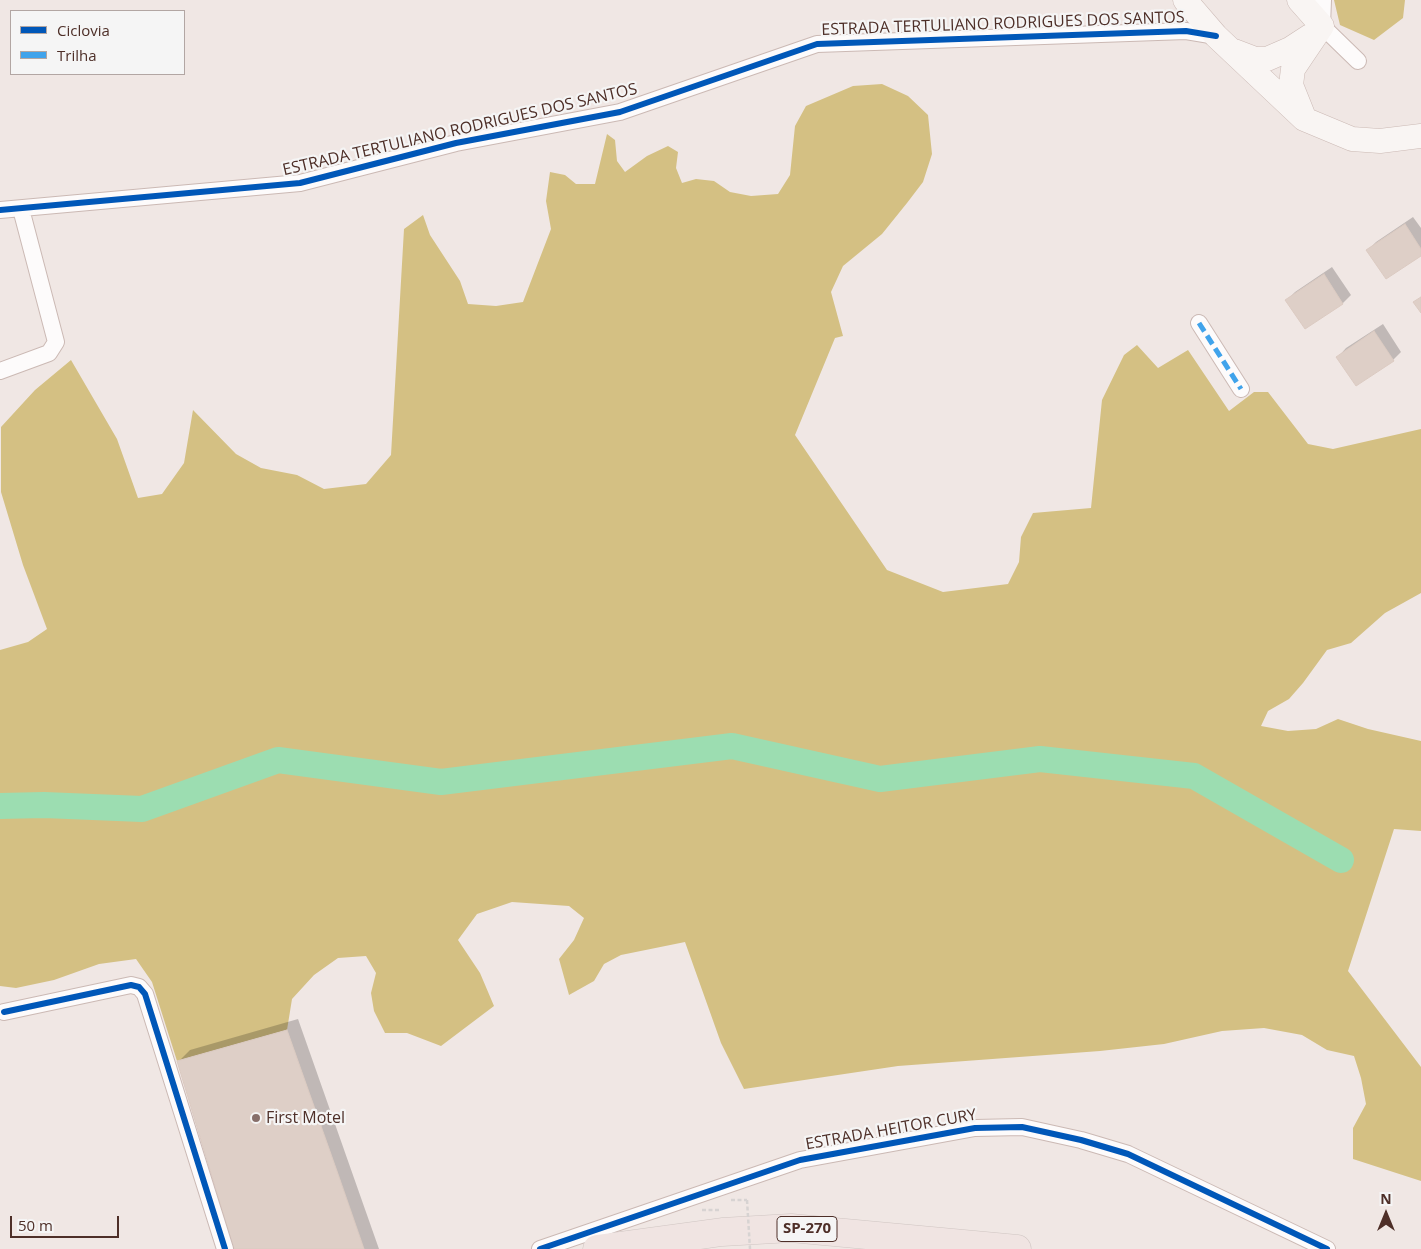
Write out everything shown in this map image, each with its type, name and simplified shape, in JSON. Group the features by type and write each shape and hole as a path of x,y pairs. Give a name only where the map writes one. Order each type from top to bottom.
{"highway":[{"name":"SP-270","path":"597,1249 712,1233 792,1228 1017,1249"}],"main road":[{"path":"1299,0 1318,29"},
{"path":"1189,4 1222,42 1304,119 1352,139 1380,141 1421,136"},
{"path":"1222,42 1255,59 1268,59 1290,49 1318,29"},
{"path":"1304,119 1291,85 1293,69 1318,29"}],"street":[{"path":"1323,0 1318,29 1358,61"},
{"name":"ESTRADA TERTULIANO RODRIGUES DOS SANTOS","path":"1173,31 1185,23 1189,4"},
{"name":"ESTRADA TERTULIANO RODRIGUES DOS SANTOS","path":"0,210 300,183 456,143 620,112 816,44 1173,31 1196,31 1222,42"},
{"path":"0,371 49,353 56,342 21,209"},
{"path":"1199,323 1241,390"},
{"path":"4,1012 131,985 139,987 145,994 225,1249"},
{"name":"ESTRADA HEITOR CURY","path":"540,1249 800,1160 975,1128 1022,1127 1081,1140 1128,1154 1327,1249"}],"path":[{"path":"747,1200 750,1249"}],"shaded area":[{"path":"1334,0 1405,0 1403,18 1374,40 1340,25"},
{"path":"882,84 908,96 928,115 932,154 923,182 907,203 882,234 843,266 831,292 843,336 835,338 795,435 887,570 943,592 1008,584 1019,562 1021,537 1033,513 1091,508 1102,400 1124,355 1137,345 1158,368 1188,350 1229,411 1254,392 1268,392 1308,444 1333,449 1421,429 1421,593 1385,613 1351,643 1327,650 1289,699 1268,711 1261,726 1288,731 1316,729 1338,719 1368,729 1421,741 1421,831 1394,829 1348,971 1421,1067 1421,1181 1353,1159 1353,1128 1366,1104 1354,1056 1327,1050 1302,1035 1264,1028 1222,1031 1164,1044 1100,1051 898,1066 744,1089 721,1043 685,942 621,955 604,964 594,981 569,995 559,959 574,940 584,918 569,906 512,902 477,914 458,940 480,973 494,1006 441,1046 407,1033 385,1033 374,1011 371,993 376,973 366,956 338,958 314,975 292,999 287,1030 177,1061 152,982 136,959 99,964 54,980 16,988 0,986 0,650 28,642 47,629 23,565 1,492 1,427 35,390 71,360 117,439 138,498 162,494 184,463 193,410 236,454 261,468 297,475 324,489 366,484 391,455 404,229 423,215 430,235 460,281 468,304 496,306 523,302 551,229 546,201 550,172 565,175 576,184 595,184 607,134 615,140 617,161 625,172 647,156 668,146 678,152 676,168 682,183 696,179 714,181 730,192 751,196 778,194 790,175 795,126 806,106 853,86"}],"building":[{"path":"1405,224 1421,249 1421,256 1386,279 1366,250"},
{"path":"1324,274 1343,304 1305,329 1285,300"},
{"path":"1421,297 1421,313 1413,302"},
{"path":"1374,331 1394,361 1356,386 1336,357"},
{"name":"First Motel","path":"287,1030 364,1249 234,1249 177,1061"}],"waterway":[{"path":"0,806 44,805 142,809 278,760 441,782 732,746 880,779 1040,759 1194,776 1341,860"}],"marked path":[{"path":"1199,323 1241,389"}],"cycle path":[{"path":"0,210 300,183 456,143 620,112 817,44 1186,31 1216,36"},
{"path":"4,1012 131,985 139,987 145,994 225,1249"},
{"path":"540,1249 800,1160 975,1128 1022,1127 1081,1140 1128,1154 1327,1249"}],"place":[{"name":"First Motel","path":"256,1118"}]}
